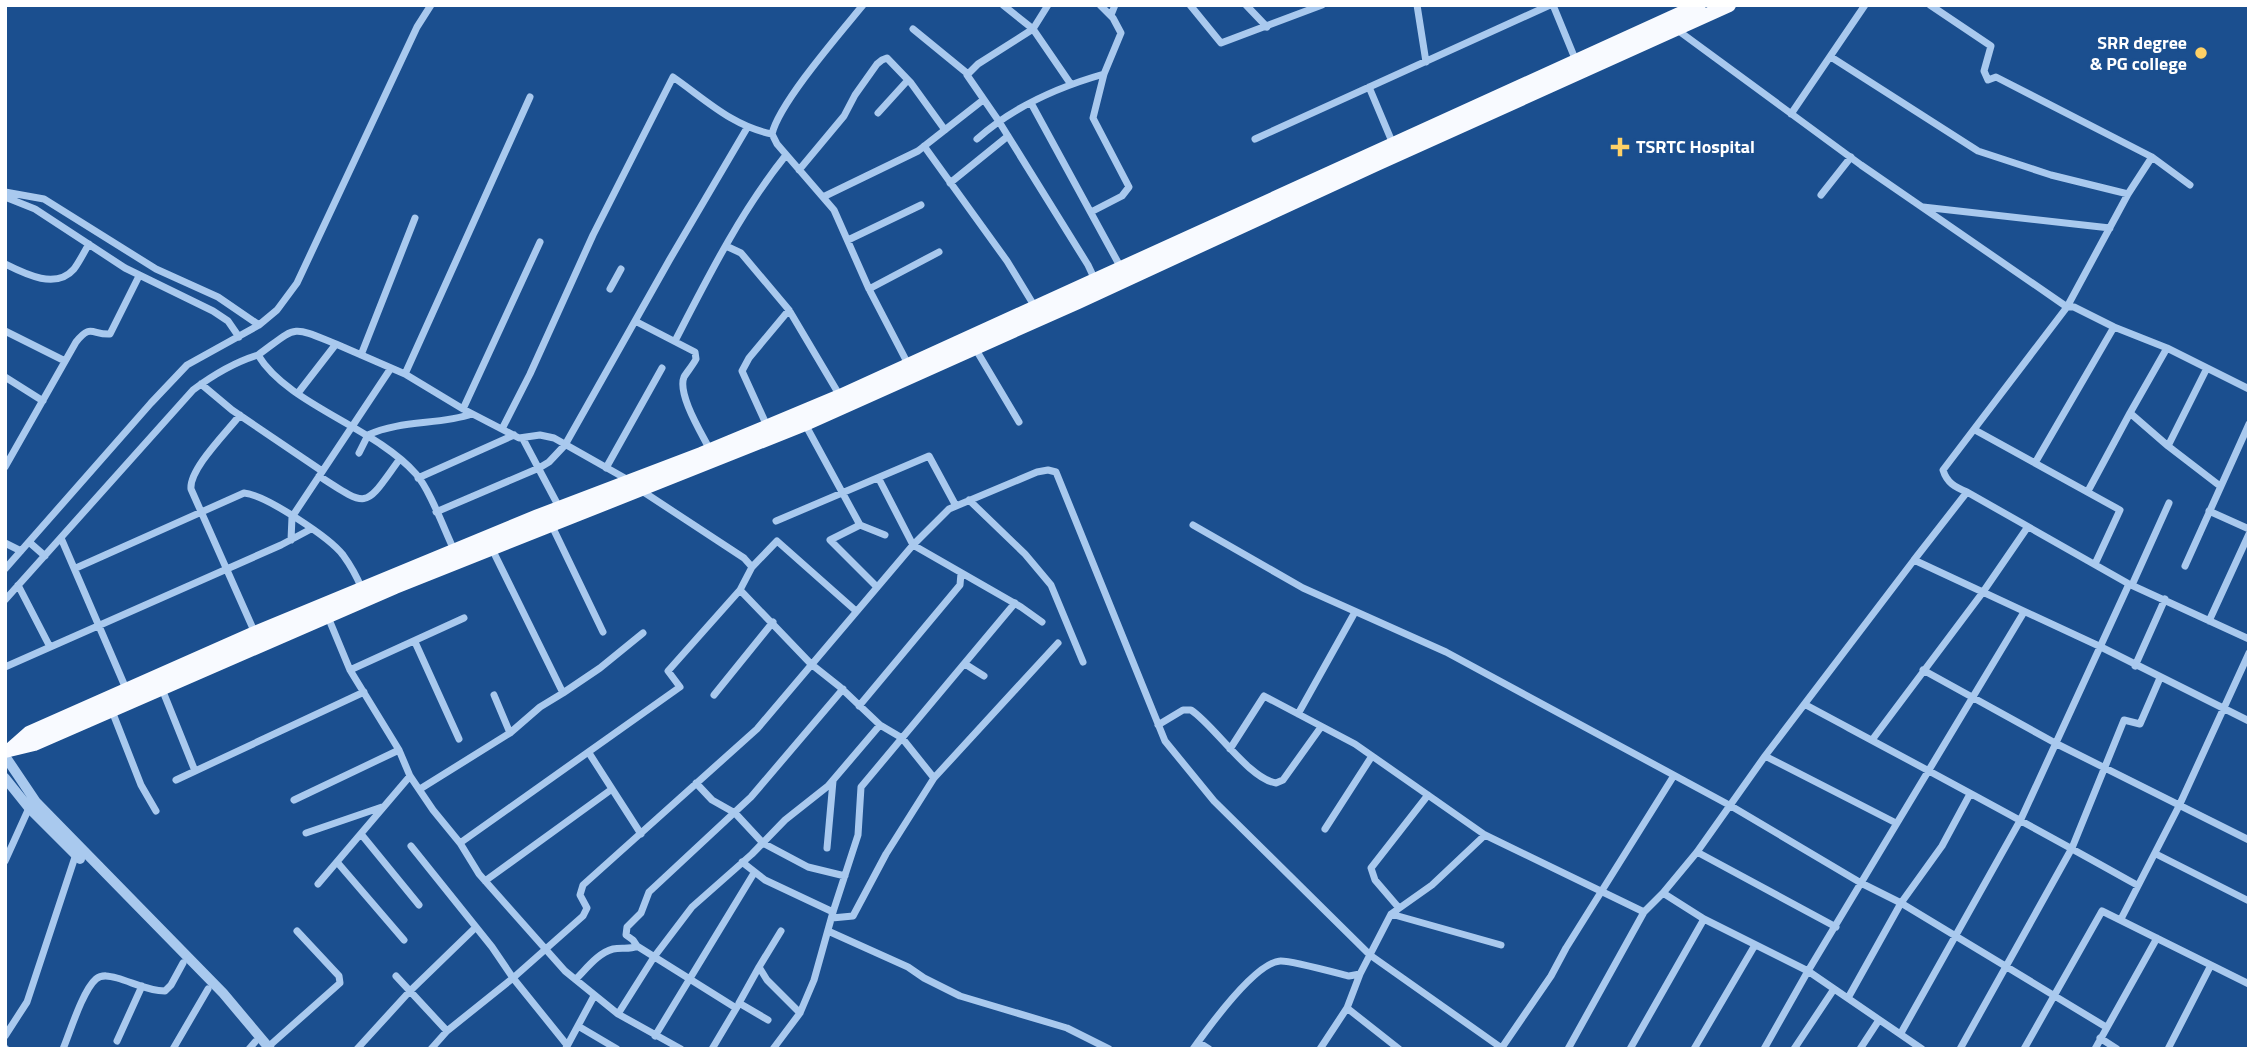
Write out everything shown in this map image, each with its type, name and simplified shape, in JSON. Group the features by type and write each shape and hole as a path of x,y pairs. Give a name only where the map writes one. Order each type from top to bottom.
{"highway":[{"path":"634,485 806,424 908,364 1035,307 1099,286 1121,268 1699,5"},
{"path":"7,752 34,744 395,587 492,548 767,426 842,401 975,347 1099,286 1729,5"},
{"path":"7,752 29,733 255,633 454,550 558,517"}],"street":[{"path":"5,600 18,585 36,549 151,403 187,365 259,325 277,310 297,283 417,27 431,5"},
{"path":"772,134 792,97 863,5"},
{"path":"1003,5 1033,29 1070,83"},
{"path":"968,74 978,64 1033,29 1048,5"},
{"path":"1091,212 1122,196 1129,187 1093,118 1104,74 1121,33 1111,15 1100,5"},
{"path":"1111,15 1115,5"},
{"path":"1190,5 1220,43 1267,27 1309,7 1322,5"},
{"path":"1246,5 1267,27"},
{"path":"1417,5 1426,62"},
{"path":"1255,139 1552,5 1576,61"},
{"path":"1791,114 1865,5"},
{"path":"1930,5 1989,44 1991,48 1984,71 1988,80 1996,77 2152,158 2190,185"},
{"path":"913,29 968,74 970,83 998,120 1099,286"},
{"path":"1676,29 1851,157 2067,307 2074,307 2114,327 2167,348 2249,389"},
{"path":"1831,57 1978,151 2040,172 2127,194"},
{"path":"799,170 844,116 855,95 882,60 887,58 908,80 945,130"},
{"path":"977,139 998,120 1070,83 1104,74"},
{"path":"502,429 621,177 673,77 737,123 772,134 786,155 834,210 869,289 908,364"},
{"path":"878,113 908,80"},
{"path":"1369,87 1393,144"},
{"path":"405,374 530,97"},
{"path":"823,197 897,163 924,146 983,100"},
{"path":"1031,103 1121,268"},
{"path":"436,512 539,468 550,462 565,445 747,128"},
{"path":"950,183 1008,136"},
{"path":"924,146 1007,261 1035,307"},
{"path":"675,341 726,246 786,155"},
{"path":"1821,195 1851,157"},
{"path":"2152,158 2127,194 2067,307 1943,470 1951,485 2027,528 2131,584 2249,639"},
{"path":"5,192 44,199 156,270 218,297 259,325"},
{"path":"5,198 35,209 139,276 213,311 235,328 239,337"},
{"path":"848,240 920,205"},
{"path":"1921,206 2110,229"},
{"path":"361,355 415,218"},
{"path":"463,409 540,242"},
{"path":"5,264 34,278 64,277 73,270 89,244"},
{"path":"726,246 741,253 789,310 842,401"},
{"path":"869,289 939,252"},
{"path":"610,289 621,269"},
{"path":"5,467 76,342 85,332 110,334 139,276"},
{"path":"767,426 741,371 789,310"},
{"path":"635,321 689,349 696,356 689,372 684,376 682,387 711,450"},
{"path":"2035,463 2114,327"},
{"path":"5,543 21,551 36,549 61,538 193,390 246,358 258,355 293,330 300,330 405,374 472,414 523,439 539,468 603,632"},
{"path":"5,331 65,361"},
{"path":"298,393 336,344"},
{"path":"975,347 1019,422"},
{"path":"2088,491 2167,348"},
{"path":"258,355 268,369 298,393 368,435 418,478 454,550"},
{"path":"291,540 292,517 391,368"},
{"path":"606,468 662,368"},
{"path":"2168,446 2207,368"},
{"path":"5,377 43,401"},
{"path":"201,384 358,499 373,496 399,460"},
{"path":"2130,412 2168,446 2220,486"},
{"path":"359,453 368,435 380,429 455,419 472,414"},
{"path":"240,415 192,478 191,489 255,633"},
{"path":"806,424 860,525 885,535"},
{"path":"2185,566 2249,424"},
{"path":"1975,430 2120,510 2095,564"},
{"path":"418,478 514,435"},
{"path":"523,439 549,436 634,485 744,558 752,567"},
{"path":"776,521 929,456 956,506"},
{"path":"430,1049 447,1031 513,978 583,916 587,908 580,895 583,885 757,729 913,545 949,509 1037,472 1056,472 1165,741 1213,801 1370,955 1502,1048 1551,976 1673,777"},
{"path":"879,479 913,545 1015,603 1042,622"},
{"path":"1568,1049 1644,912 1697,852 1765,756 1967,492"},
{"path":"76,568 244,493 254,495 292,517 341,552 362,589"},
{"path":"969,500 1025,554 1051,585 1083,662"},
{"path":"1902,1033 2021,819 2099,646 2169,503"},
{"path":"2208,621 2249,532 2210,510"},
{"path":"860,525 831,540 877,587"},
{"path":"1193,525 1303,588 1476,668 1673,777 1731,806 2008,966 2106,1027"},
{"path":"1871,740 1983,592 2027,528"},
{"path":"5,667 311,529"},
{"path":"61,538 127,691"},
{"path":"460,843 680,687 668,671 740,590 752,567 777,541 856,611"},
{"path":"492,548 563,693"},
{"path":"5,569 21,551"},
{"path":"1914,560 2099,646 2249,721"},
{"path":"859,706 960,585 961,573"},
{"path":"18,585 50,647"},
{"path":"740,590 811,664 880,725 902,738 934,778"},
{"path":"2135,666 2165,599"},
{"path":"773,1049 800,1013 814,980 858,835 861,787 1015,603"},
{"path":"1298,714 1356,612"},
{"path":"1765,1049 1927,770 2024,612"},
{"path":"328,617 351,670 399,750 410,776 485,881 565,971 594,996 618,1014 681,1049"},
{"path":"351,670 464,618"},
{"path":"714,695 773,622"},
{"path":"420,789 510,733 540,708 600,668 643,633"},
{"path":"415,642 459,739"},
{"path":"742,862 754,873 832,915 853,916 886,854 934,778 1058,643"},
{"path":"2121,919 2156,854 2249,653"},
{"path":"965,664 984,676"},
{"path":"1923,670 2057,744 2249,840"},
{"path":"1960,1049 2073,848 2124,720 2140,724 2160,678"},
{"path":"162,689 195,771"},
{"path":"768,1020 689,980 636,946 626,935 628,927 641,913 649,892 735,813 843,690"},
{"path":"177,780 365,692"},
{"path":"494,695 510,733"},
{"path":"1230,749 1264,696 1354,744 1485,835 1644,912"},
{"path":"1805,705 2021,819 2137,885"},
{"path":"1158,725 1183,710 1191,710 1230,749 1265,779 1276,783 1283,780 1321,727"},
{"path":"112,711 141,785 156,811"},
{"path":"618,1014 654,957 692,907 764,843 785,820 833,781 880,725"},
{"path":"295,800 399,750"},
{"path":"7,752 36,802 223,993 260,1047"},
{"path":"589,752 641,834"},
{"path":"1325,829 1372,756"},
{"path":"1765,756 1896,823"},
{"path":"318,884 410,776"},
{"path":"5,778 29,808 139,915 260,1047"},
{"path":"827,848 833,781"},
{"path":"696,783 712,800 735,813 764,843 808,867 845,876"},
{"path":"485,881 612,789"},
{"path":"1848,998 1901,903 1942,846 1970,794"},
{"path":"1399,908 1374,880 1371,868 1428,795"},
{"path":"306,833 385,806"},
{"path":"5,862 29,808"},
{"path":"362,834 419,905"},
{"path":"1321,1049 1347,1009 1360,974 1391,914 1432,885 1485,835"},
{"path":"411,846 477,927 566,1047 594,996"},
{"path":"1697,852 1836,927"},
{"path":"2156,854 2249,901"},
{"path":"5,1036 27,1002 76,855"},
{"path":"337,862 404,940"},
{"path":"656,1036 754,873"},
{"path":"1663,893 1704,919 1808,971 1922,1049"},
{"path":"2024,1049 2102,911 2249,984"},
{"path":"1391,914 1501,945"},
{"path":"1630,1049 1704,919"},
{"path":"357,1049 410,992 477,927"},
{"path":"260,1047 340,983 339,976 297,931"},
{"path":"712,1049 781,931"},
{"path":"828,931 908,967 960,996 1067,1028 1109,1049"},
{"path":"2095,1049 2157,938"},
{"path":"1694,1049 1755,944"},
{"path":"576,979 603,953 617,948 632,949 636,946"},
{"path":"1209,1049 1195,1045 1235,995 1260,970 1279,960 1349,976 1360,974"},
{"path":"63,1049 82,1002 100,976 112,976 161,992 168,989 183,963"},
{"path":"2168,1049 2211,965"},
{"path":"759,967 767,980 800,1013"},
{"path":"396,976 447,1031"},
{"path":"117,1041 142,986"},
{"path":"173,1049 208,989"},
{"path":"1794,1049 1834,989"},
{"path":"1347,1009 1397,1048"},
{"path":"1860,1049 1879,1020"},
{"path":"578,1026 617,1049"},
{"path":"2100,1038 2117,1049"}],"place":[{"name":"SRR degree & PG college","path":"2201,53"},
{"name":"TSRTC Hospital","path":"1620,147"}]}
